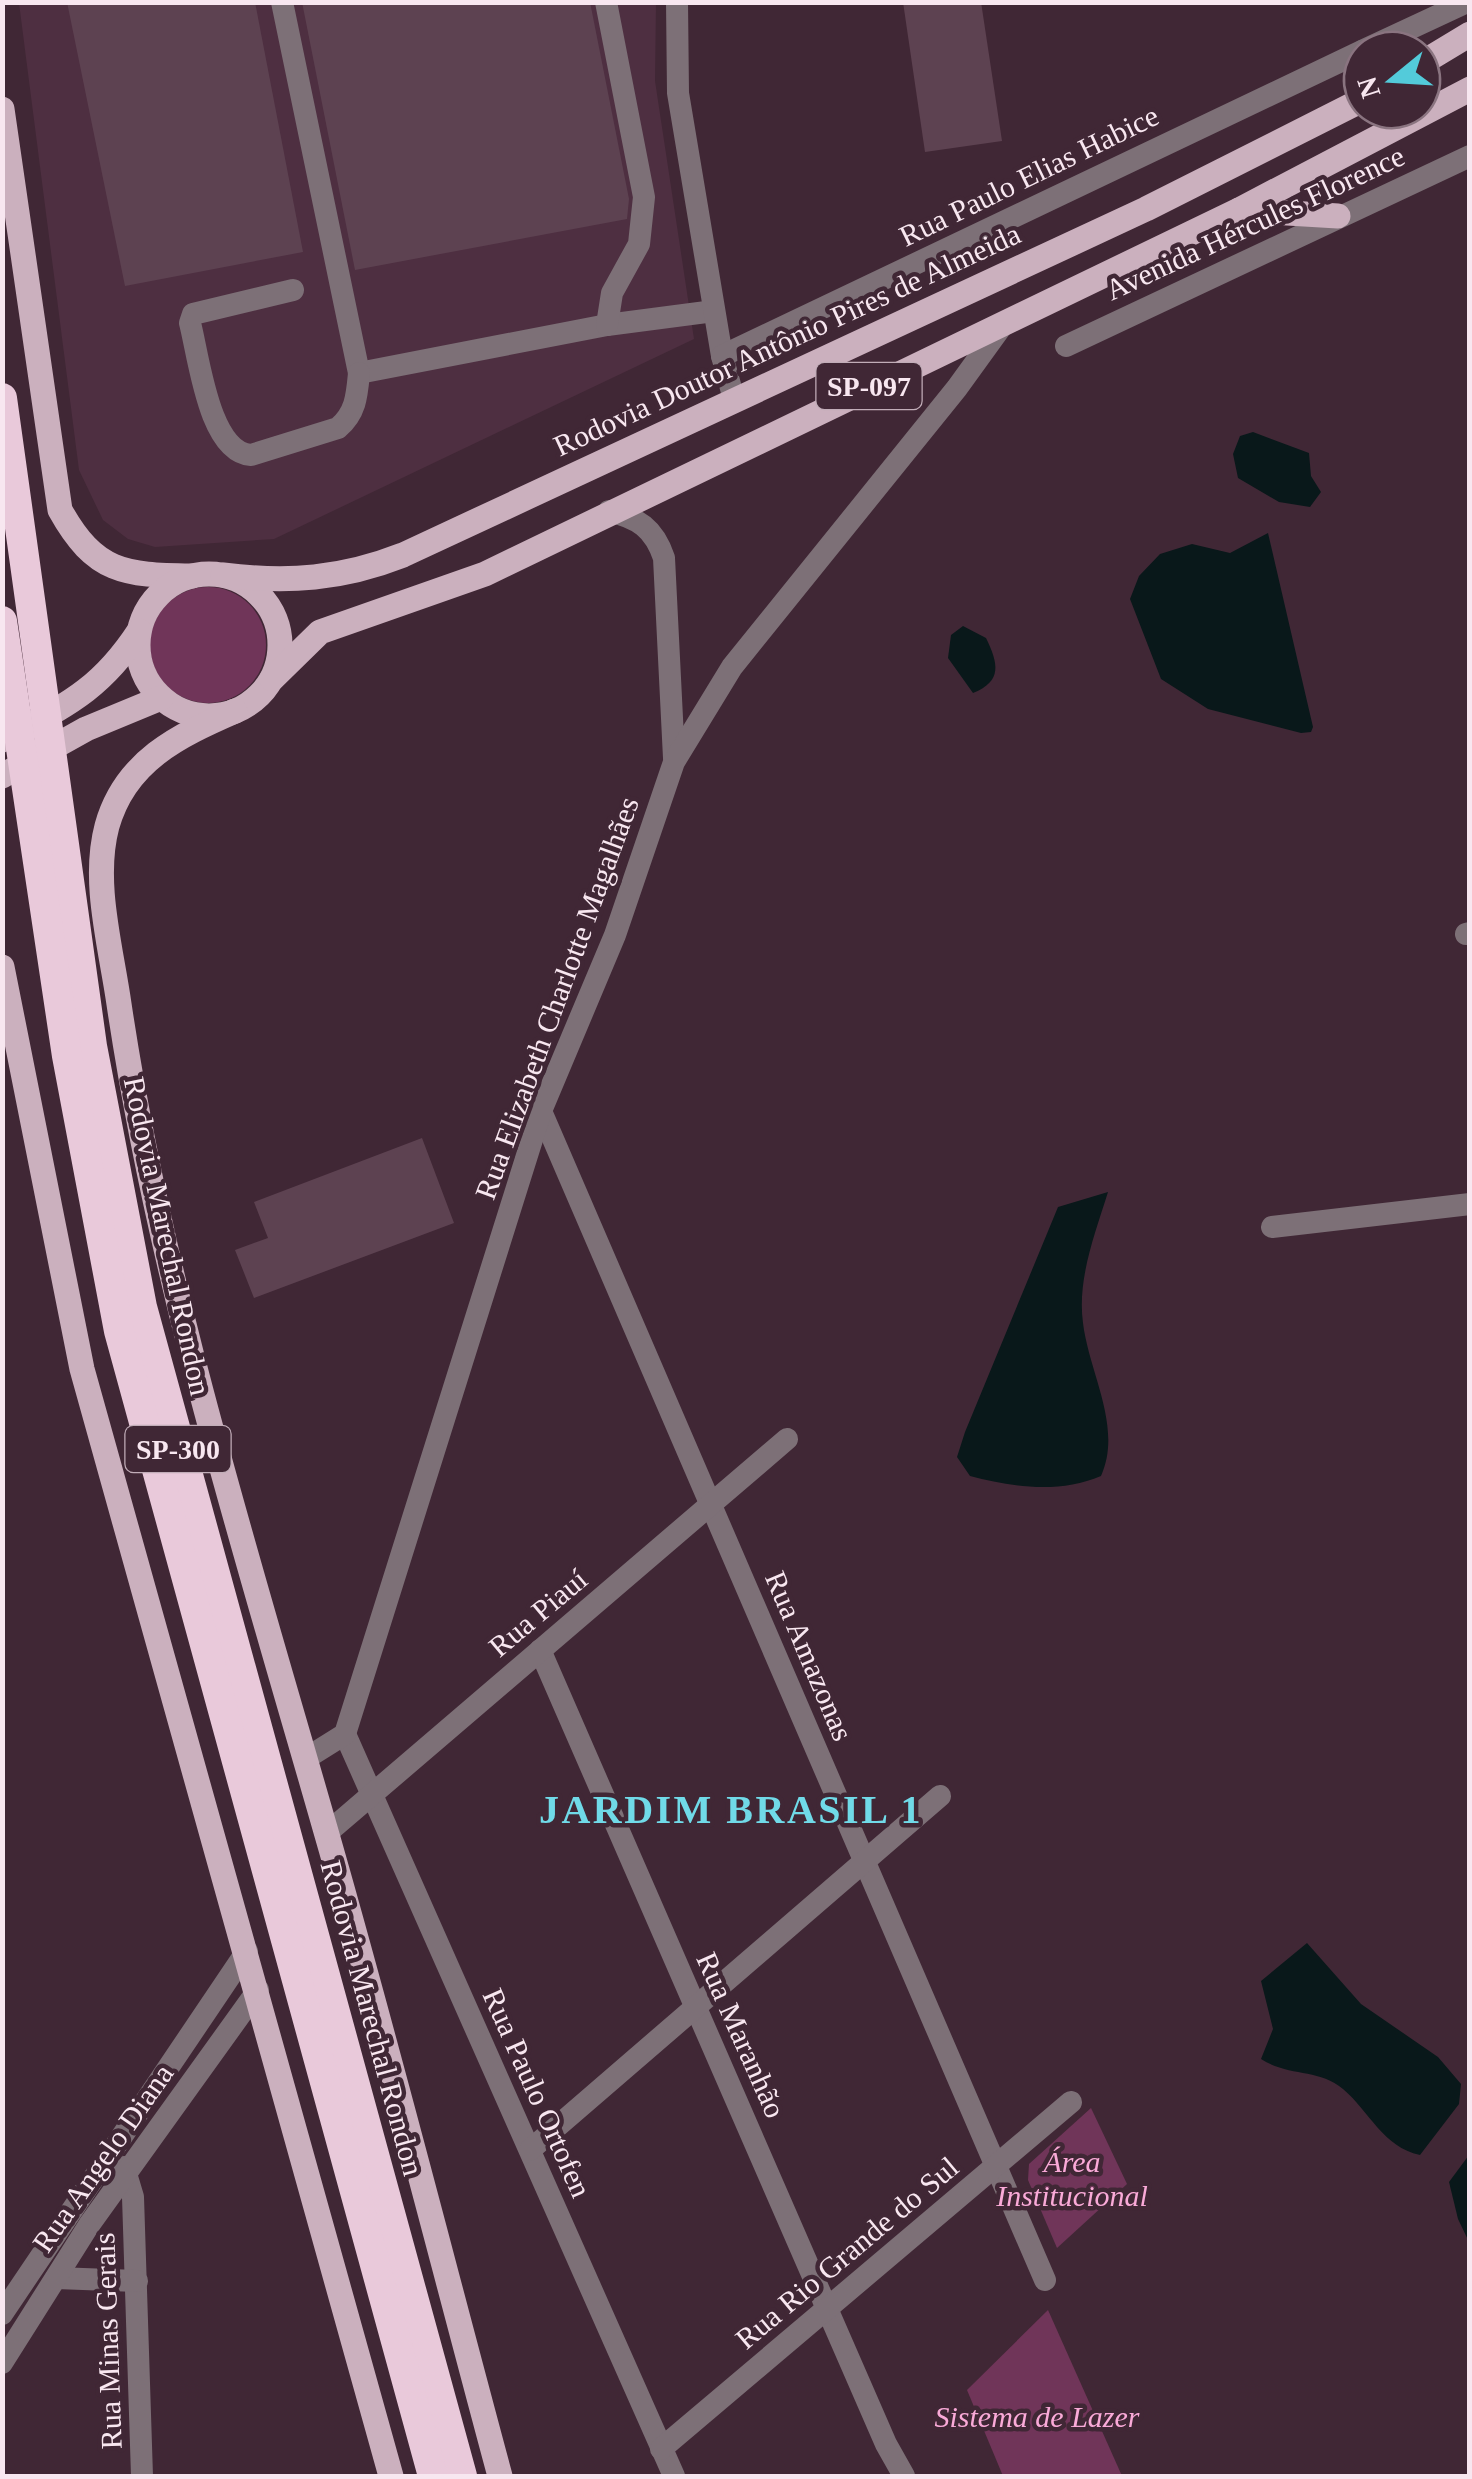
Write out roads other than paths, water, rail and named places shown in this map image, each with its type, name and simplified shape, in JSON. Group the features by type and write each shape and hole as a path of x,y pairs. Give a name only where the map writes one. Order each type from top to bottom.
{"highway":[{"name":"Rodovia Marechal Rondon","path":"2,398 92,1046 142,1306 462,2476"},
{"name":"Rodovia Marechal Rondon","path":"2,622 67,1056 119,1331 433,2476"}],"main road":[{"path":"1442,51 1470,34"},
{"name":"SP-097","path":"272,679 320,632 485,574 1239,210 1470,90"},
{"path":"2,109 60,510 78,542 107,566 140,576 223,575 261,596 273,615 279,658 272,679 256,698 187,732 140,765 120,793 108,826 102,882 128,1060 172,1288 327,1833 500,2476"},
{"name":"Rodovia Doutor Antônio Pires de Almeida","path":"223,575 306,580 368,568 1146,209 1342,110"},
{"path":"1239,210 1338,216"},
{"path":"2,740 74,700 113,670 157,596 192,576"},
{"path":"139,631 138,656 146,679 161,698 196,715 235,711"},
{"path":"2,776 86,729 161,698"},
{"path":"2,966 82,1369 258,1990 390,2476"}],"street":[{"path":"282,2 358,372 356,402 350,418 338,428 251,455 238,454 223,440 190,323 193,314 293,290"},
{"path":"606,2 644,196 639,244 612,293 606,325"},
{"path":"677,2 678,93 722,356 734,398"},
{"name":"Rua Paulo Elias Habice","path":"1406,30 1467,2"},
{"name":"Rua Paulo Elias Habice","path":"722,356 1342,60"},
{"name":"Avenida Hércules Florence","path":"1066,346 1470,156"},
{"path":"358,372 606,325 714,310"},
{"name":"Rua Elizabeth Charlotte Magalhães","path":"345,1734 542,1112 614,935 674,762 732,667 957,388 1004,323"},
{"path":"609,511 634,518 650,529 664,558 674,762"},
{"name":"Rua Amazonas","path":"542,1112 1045,2280"},
{"path":"1272,1227 1470,1204"},
{"name":"Rua Piauí","path":"327,1833 787,1440"},
{"name":"Rua Maranhão","path":"540,1650 886,2444 904,2476"},
{"path":"305,1758 345,1734"},
{"name":"Rua Paulo Ortofen","path":"345,1734 674,2476"},
{"path":"530,2150 940,1796"},
{"name":"Rua Angelo Diana","path":"2,2314 247,1951"},
{"name":"Rua Angelo Diana","path":"2,2363 127,2173 258,1990"},
{"name":"Rua Rio Grande do Sul","path":"661,2449 1071,2102"},
{"path":"109,2151 127,2173"},
{"name":"Rua Minas Gerais","path":"127,2173 133,2197 142,2476"},
{"path":"56,2278 136,2281"}],"district":[{"name":"JARDIM BRASIL 1","path":"731,1809"}],"park label":[{"name":"Área Institucional","path":"1072,2179"},
{"name":"Sistema de Lazer","path":"1037,2417"}]}
